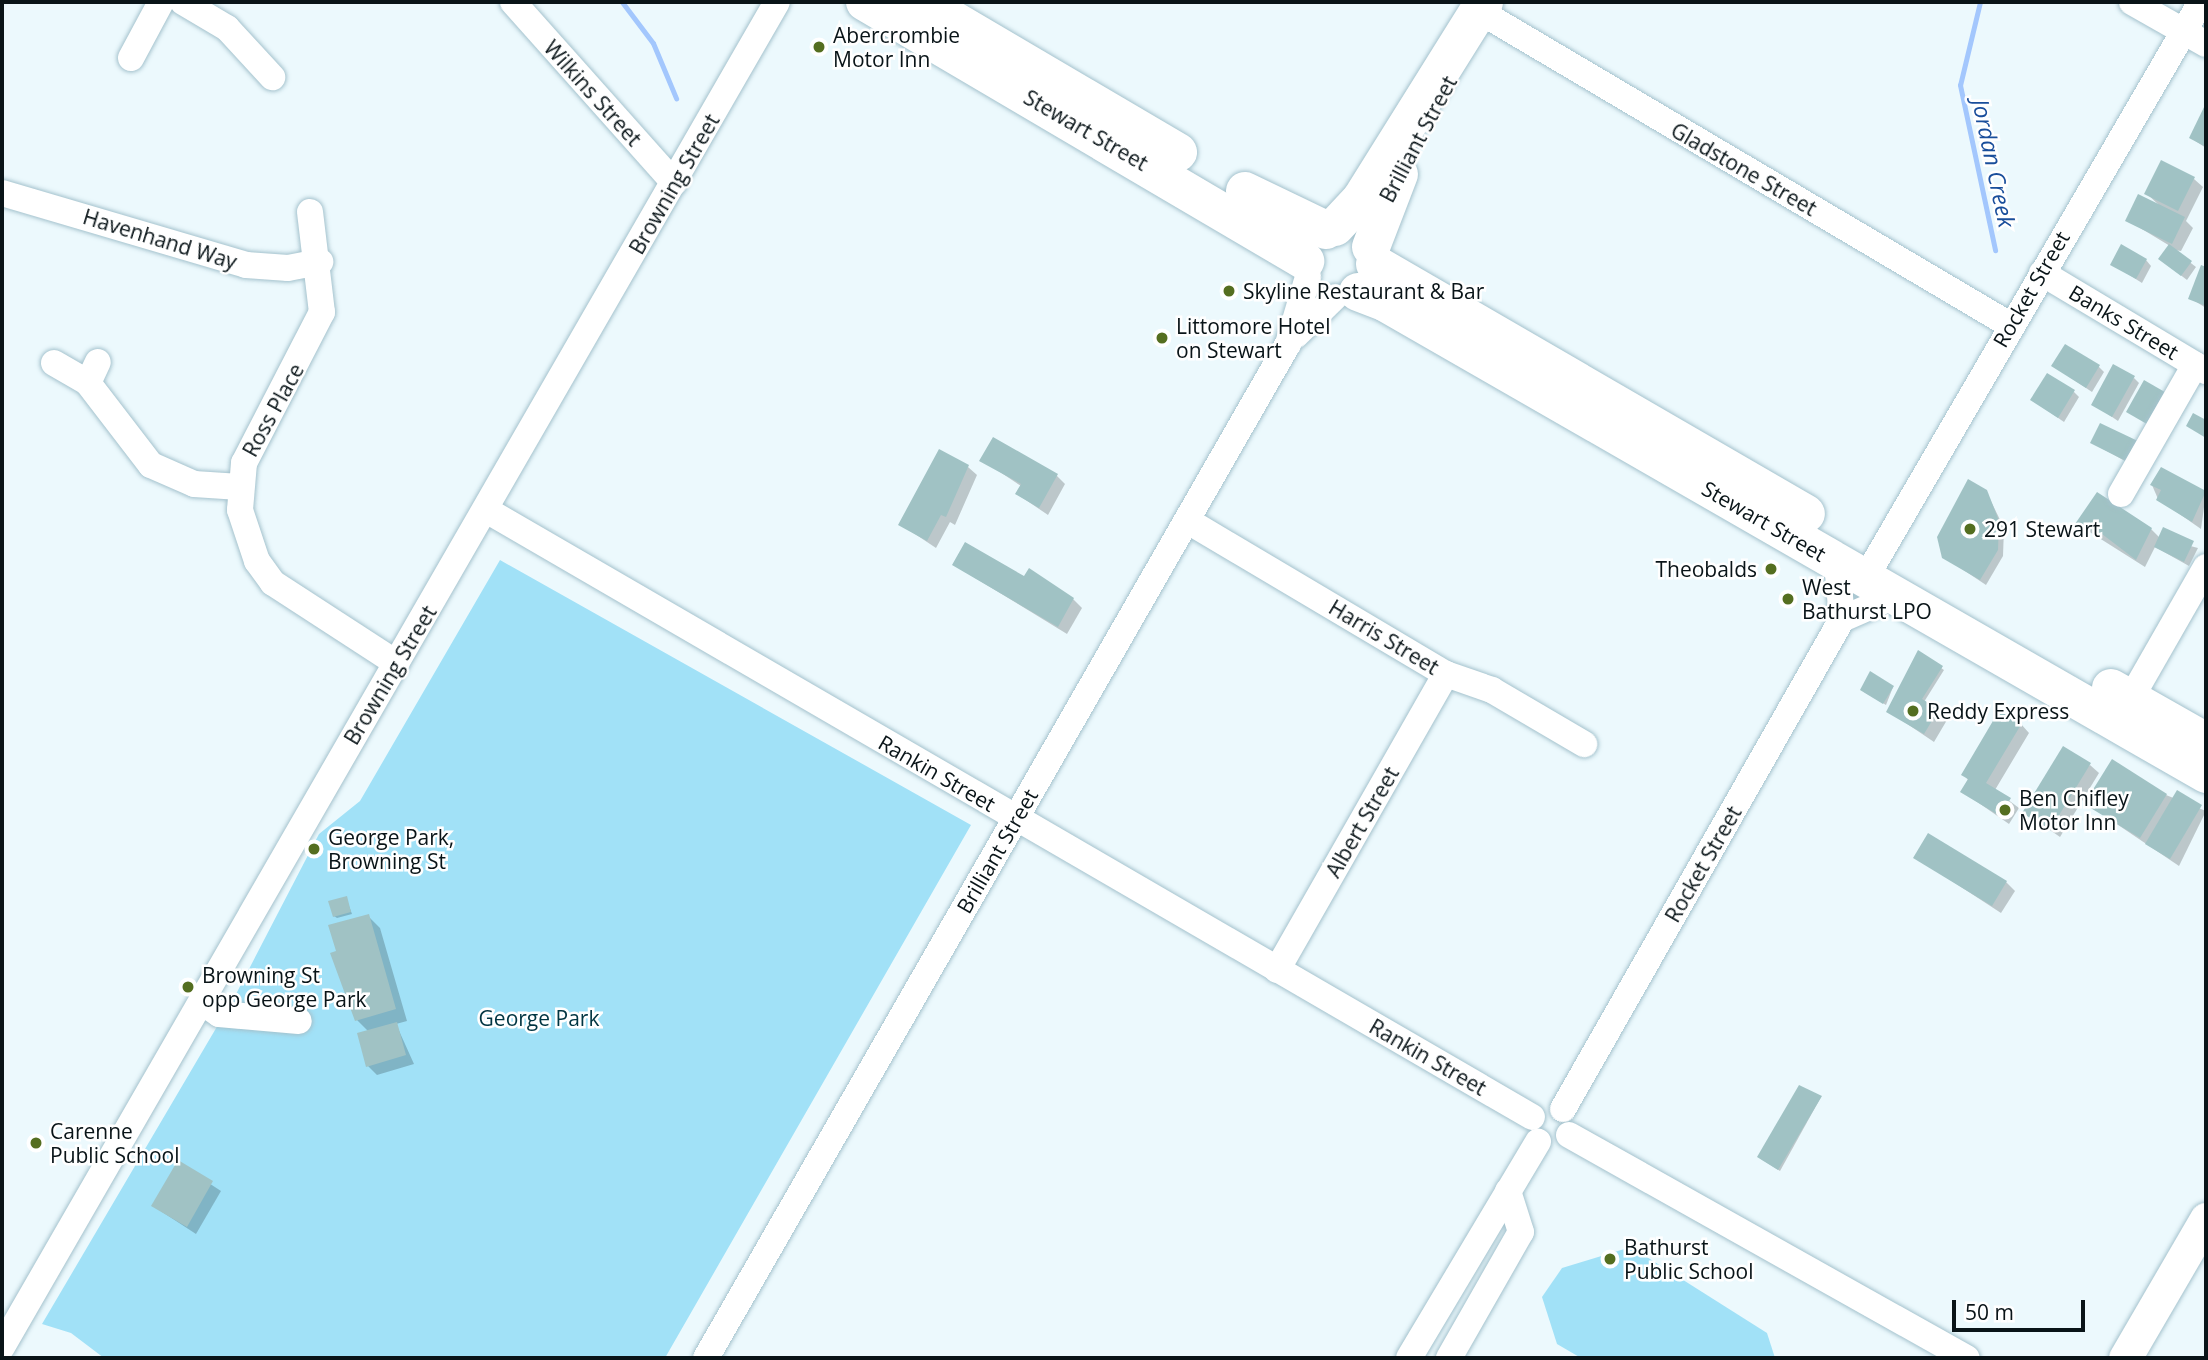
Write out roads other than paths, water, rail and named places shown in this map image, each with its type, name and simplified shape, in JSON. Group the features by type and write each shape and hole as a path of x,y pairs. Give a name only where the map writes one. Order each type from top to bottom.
{"highway":[{"name":"Stewart Street","path":"865,2 1869,573 2124,711 2206,742"},
{"name":"Stewart Street","path":"923,2 1283,214 1331,229"},
{"name":"Brilliant Street","path":"1477,15 1447,92 1342,273 1310,243 1331,229 1361,199 1429,81 1477,15"},
{"name":"Stewart Street","path":"2124,711 2206,774"}],"main road":[{"path":"2125,1358 2206,1219"}],"street":[{"path":"131,58 162,2"},
{"path":"183,2 227,27 272,77"},
{"name":"Wilkins Street","path":"513,2 674,183"},
{"name":"Browning Street","path":"5,1335 202,1002 396,663 488,511 777,2"},
{"path":"2132,2 2206,44"},
{"name":"Rocket Street","path":"1869,573 2010,325 2182,30 2201,2"},
{"name":"Gladstone Street","path":"1477,15 2010,325"},
{"name":"Havenhand Way","path":"2,194 246,265 277,269 320,262"},
{"name":"Ross Place","path":"310,212 320,262 322,312 252,444 240,487 245,535 274,583 396,663"},
{"name":"Brilliant Street","path":"707,1358 1288,344 1342,273"},
{"name":"Banks Street","path":"2042,273 2201,368"},
{"path":"54,363 93,373 151,466 194,484 240,487"},
{"path":"2121,494 2201,368"},
{"name":"Rankin Street","path":"488,511 1277,970 1535,1129"},
{"name":"Harris Street","path":"1188,521 1446,674 1492,690 1584,744"},
{"path":"2124,711 2206,567"},
{"path":"1842,619 1869,573"},
{"path":"1842,619 1869,573"},
{"name":"Rocket Street","path":"1563,1109 1842,619"},
{"name":"Albert Street","path":"1277,970 1446,674"},
{"path":"202,1002 219,1014 299,1021"},
{"path":"1409,1358 1508,1191 1542,1107 1563,1109 1570,1118 1569,1135 1555,1146 1535,1129"},
{"path":"1569,1135 1967,1358"},
{"path":"1448,1358 1521,1232 1508,1191"},
{"path":"1435,1312 1466,1329"}],"waterway":[{"path":"622,2 653,43 676,98"},
{"name":"Jordan Creek","path":"1980,2 1960,85 1995,250"}],"place":[{"name":"Abercrombie Motor Inn","path":"819,47"},
{"name":"Skyline Restaurant & Bar","path":"1229,291"},
{"name":"Littomore Hotel on Stewart","path":"1162,338"},
{"name":"291 Stewart","path":"1970,529"},
{"name":"Theobalds","path":"1771,569"},
{"name":"West Bathurst LPO","path":"1788,599"},
{"name":"Reddy Express","path":"1913,711"},
{"name":"Ben Chifley Motor Inn","path":"2005,810"},
{"name":"George Park, Browning St","path":"314,849"},
{"name":"Browning St opp George Park","path":"188,987"},
{"name":"Carenne Public School","path":"36,1143"},
{"name":"Bathurst Public School","path":"1610,1259"}],"park label":[{"name":"George Park","path":"539,1018"}]}
